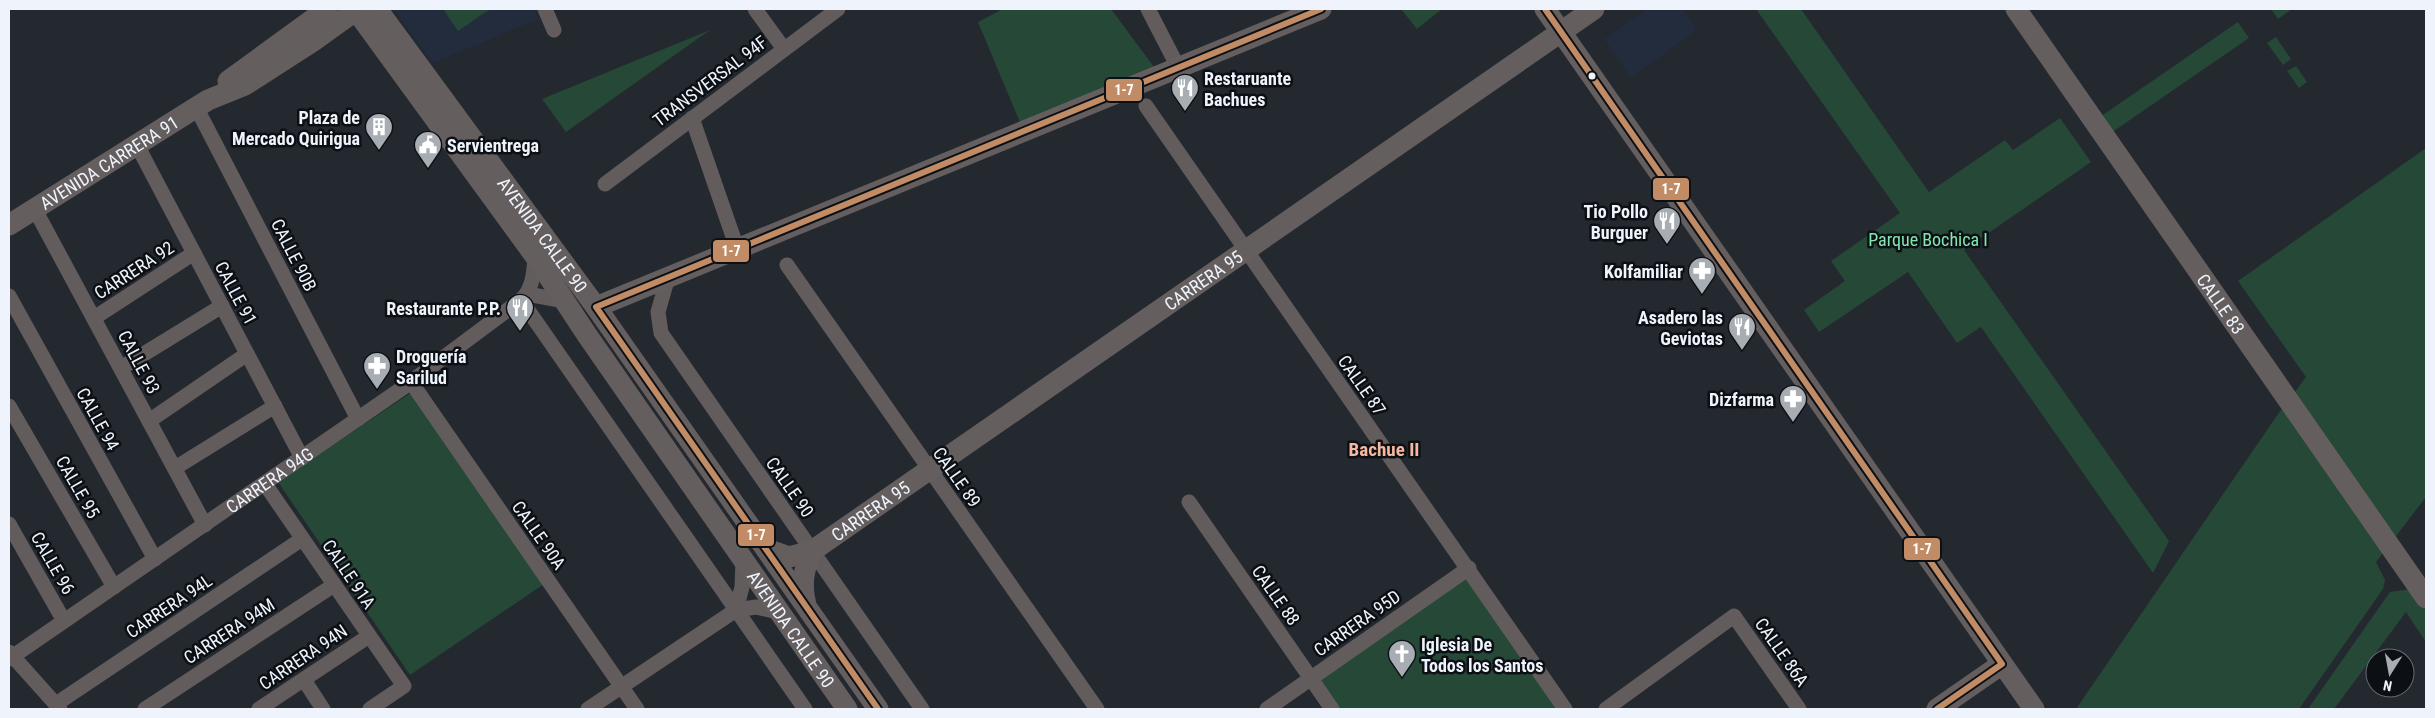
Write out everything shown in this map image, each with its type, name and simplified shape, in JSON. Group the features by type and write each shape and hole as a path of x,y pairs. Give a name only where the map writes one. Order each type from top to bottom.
{"main road":[{"name":"AVENIDA CARRERA 91","path":"202,104 231,78 327,9"},
{"name":"AVENIDA CARRERA 91","path":"9,225 202,104 245,85 362,9"},
{"name":"AVENIDA CALLE 90","path":"362,9 380,41 535,256 846,709"},
{"name":"AVENIDA CALLE 90","path":"362,9 596,307 878,709"},
{"path":"565,301 596,307 1321,9"},
{"path":"1545,9 2034,709"},
{"name":"CARRERA 95","path":"766,549 788,557 812,551 1594,9"},
{"name":"CALLE 83","path":"2016,9 2426,598"},
{"path":"316,39 334,32 351,30 380,41"},
{"name":"CARRERA 95","path":"807,608 803,594 803,573 812,551"},
{"path":"1937,709 2002,664"}],"street":[{"path":"546,9 554,30"},
{"path":"754,9 784,49"},
{"name":"TRANSVERSAL 94F","path":"605,184 838,9"},
{"path":"1148,9 1178,67"},
{"name":"CALLE 90B","path":"202,104 358,419"},
{"name":"CALLE 87","path":"1146,106 1439,528 1469,568 1565,709"},
{"path":"692,118 737,248"},
{"name":"CALLE 91","path":"137,145 302,458"},
{"name":"CALLE 93","path":"39,217 205,525"},
{"name":"CARRERA 92","path":"94,318 194,253"},
{"path":"524,297 531,283 535,256"},
{"name":"CALLE 89","path":"787,265 1098,709"},
{"name":"CALLE 90","path":"668,277 658,312 660,333 922,709"},
{"name":"CALLE 94","path":"9,296 154,559"},
{"path":"524,297 565,301"},
{"path":"524,297 805,709"},
{"name":"CARRERA 94G","path":"10,656 265,484 411,382 524,297"},
{"path":"121,368 222,306"},
{"path":"149,421 248,354"},
{"name":"CALLE 90A","path":"411,382 637,709"},
{"name":"CALLE 95","path":"9,406 114,587"},
{"path":"175,468 275,406"},
{"name":"CALLE 91A","path":"265,484 404,686 372,709"},
{"name":"CALLE 88","path":"1189,502 1332,709"},
{"name":"CALLE 96","path":"9,524 64,621"},
{"name":"CARRERA 94L","path":"58,707 302,538"},
{"path":"736,610 742,587 743,560"},
{"name":"CARRERA 95D","path":"1267,709 1469,568"},
{"name":"CARRERA 94M","path":"146,709 334,585"},
{"path":"588,709 736,610 756,607 778,612"},
{"name":"CALLE 86A","path":"1606,709 1734,616 1799,709"},
{"name":"CARRERA 94N","path":"259,709 369,636"},
{"path":"10,656 58,707"},
{"path":"304,680 323,709"}],"shaded area":[{"path":"393,9 534,9 539,19 433,63"},
{"path":"1647,9 1683,9 1697,30 1631,78 1604,39"}],"green space":[{"path":"443,9 490,9 458,31"},
{"path":"1003,9 1111,9 1154,67 1021,125 978,22"},
{"path":"1401,9 1442,9 1417,29"},
{"name":"Parque Bochica I","path":"1756,9 1801,9 1929,192 2005,140 2013,150 2060,118 2091,162 1964,250 2169,541 2153,573 1981,327 1957,343 1908,272 1819,332 1804,310 1845,281 1831,261 1900,213"},
{"path":"2271,9 2292,9 2278,19"},
{"path":"2238,22 2249,38 2108,135 2097,119"},
{"path":"710,30 566,132 542,99"},
{"path":"2276,37 2291,59 2283,65 2267,43"},
{"path":"2296,66 2307,82 2299,88 2287,71"},
{"path":"2426,148 2426,497 2376,562 2385,580 2383,589 2299,709 2076,709 2276,417 2306,377 2238,281"},
{"path":"412,392 544,584 410,675 278,482"},
{"path":"1468,571 1564,709 1333,709 1312,678"},
{"path":"2411,589 2426,611 2426,642 2406,612 2379,648 2365,648 2365,667 2334,709 2308,709 2390,592"}],"transit line":[{"name":"1-7","path":"878,709 596,307 1321,9"},
{"name":"1-7","path":"1545,9 2002,664 1937,709"}],"place":[{"name":"Restaruante Bachues","path":"1185,112"},
{"name":"Plaza de Mercado Quirigua","path":"379,151"},
{"name":"Servientrega","path":"428,169"},
{"name":"Tio Pollo Burguer","path":"1667,245"},
{"name":"Kolfamiliar","path":"1702,295"},
{"name":"Restaurante P.P.","path":"520,332"},
{"name":"Asadero las Geviotas","path":"1742,351"},
{"name":"Droguería Sarilud","path":"377,390"},
{"name":"Dizfarma","path":"1793,423"},
{"name":"Iglesia De Todos los Santos","path":"1402,678"}],"district":[{"name":"Bachue II","path":"1384,449"}]}
